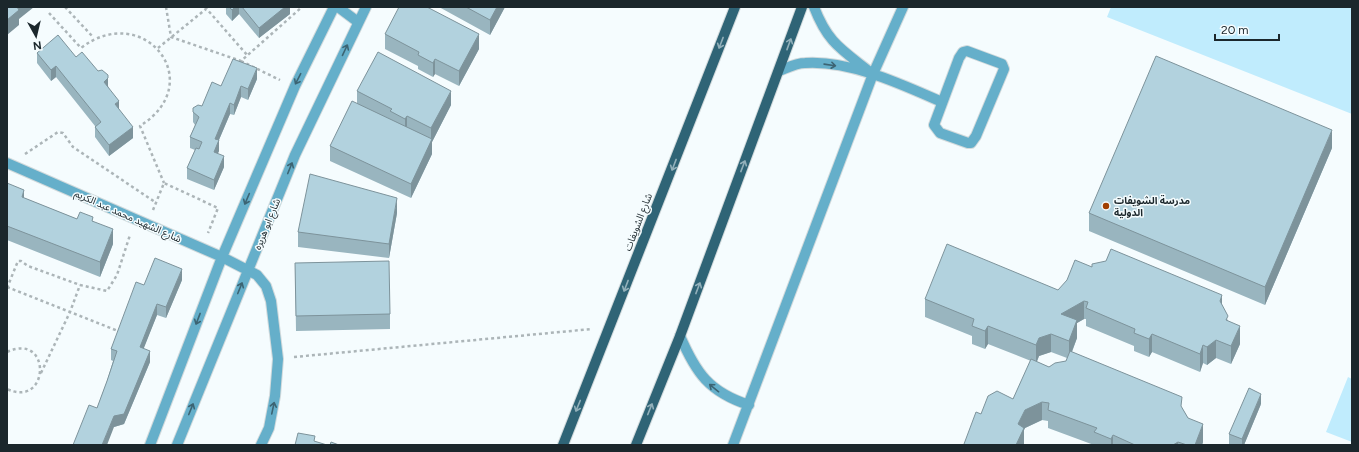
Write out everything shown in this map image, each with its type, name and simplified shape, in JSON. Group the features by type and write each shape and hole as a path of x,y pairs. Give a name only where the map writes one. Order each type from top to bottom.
{"main road":[{"name":"شارع الشويفات","path":"563,445 735,7"},
{"path":"636,445 680,336 802,7"}],"street":[{"path":"150,445 222,257 295,86 334,7"},
{"path":"338,7 358,22"},
{"name":"شارع ابو هريره","path":"177,445 295,155 366,7"},
{"path":"814,7 823,27 836,45 873,74"},
{"path":"733,445 873,74 903,7"},
{"path":"963,52 972,52 1004,66 1003,73 979,129 971,142 964,142 940,133 934,128 934,122 942,102 963,52"},
{"path":"779,71 805,63 830,64 873,74 942,102"},
{"name":"شارع الشهيد محمد عبد الكريم","path":"8,164 222,257 248,269 257,275 266,286 271,301 278,359 275,396 269,428 261,445"},
{"path":"680,336 692,363 709,385 731,399 749,405"}],"path":[{"path":"65,7 93,37"},
{"path":"166,7 171,37"},
{"path":"241,61 302,7"},
{"path":"158,48 206,8 248,56"},
{"path":"49,13 81,48 93,37 125,30 141,34 158,48 164,57 170,72 169,89 164,104 154,118 140,126 164,183 218,208 201,248"},
{"path":"171,37 241,61 295,86"},
{"path":"8,164 58,132 63,133 73,147 155,202"},
{"path":"148,226 155,202 164,183"},
{"path":"118,331 7,288 18,262 22,261 28,266 80,285 108,291 117,275 135,219"},
{"path":"7,388 16,392 28,390 38,381 70,312 80,285"},
{"path":"278,359 610,327"},
{"path":"7,352 22,348 30,351 37,357 40,364 41,373"}],"shaded area":[{"path":"1111,7 1352,7 1352,114 1107,17"},
{"path":"1348,377 1352,379 1352,442 1326,432"}],"building":[{"path":"7,7 17,7 19,10 7,20"},
{"path":"242,7 285,7 259,28"},
{"path":"399,7 427,7 479,34 459,71 435,59 433,63 418,55 419,52 385,34"},
{"path":"466,7 497,7 490,20"},
{"path":"58,35 76,57 82,52 98,71 102,70 108,75 108,78 104,82 119,101 115,104 133,127 109,145 95,127 101,122 56,66 51,70 37,53"},
{"path":"378,52 451,91 431,128 407,116 405,119 390,111 392,109 357,91"},
{"path":"1156,56 1332,130 1265,287 1089,213"},
{"path":"233,59 257,68 248,89 241,86 234,105 230,103 215,139 219,140 214,152 224,156 214,180 187,168 196,148 199,149 202,142 190,137 199,117 193,112 193,108 198,105 202,106 212,82 221,86"},
{"path":"352,101 432,139 411,184 330,146"},
{"path":"310,174 397,198 389,244 298,232"},
{"path":"7,183 24,190 22,197 77,219 80,212 93,217 92,221 113,229 100,262 7,226"},
{"path":"947,244 1058,290 1067,280 1075,260 1092,267 1092,264 1106,261 1111,249 1222,295 1220,301 1228,316 1226,320 1240,326 1231,346 1216,340 1207,347 1203,345 1200,354 1152,334 1149,339 1134,333 1135,329 1086,308 1088,302 1084,301 1061,314 1077,320 1069,341 1051,334 1039,338 1036,345 988,326 985,331 972,326 974,319 925,299"},
{"path":"155,258 182,269 166,307 157,304 140,347 150,351 124,414 114,416 102,445 73,445 89,405 97,408 117,351 111,349 136,282 144,285"},
{"path":"389,261 390,314 296,316 295,263"},
{"path":"1070,351 1182,397 1181,406 1188,418 1203,424 1195,445 1187,445 1178,442 1173,445 1135,445 1113,435 1111,439 1094,432 1097,428 1048,410 1049,403 1042,402 1025,410 1018,424 1024,428 1016,445 963,445 976,412 981,414 988,396 997,391 1013,399 1031,359 1049,367 1055,363 1066,361"},
{"path":"1249,388 1261,394 1242,439 1229,434"},
{"path":"298,433 315,436 314,441 327,445 295,445"},
{"path":"331,442 339,445 330,445"}],"place":[{"name":"مدرسة الشويفات الدولية","path":"1106,206"}]}
